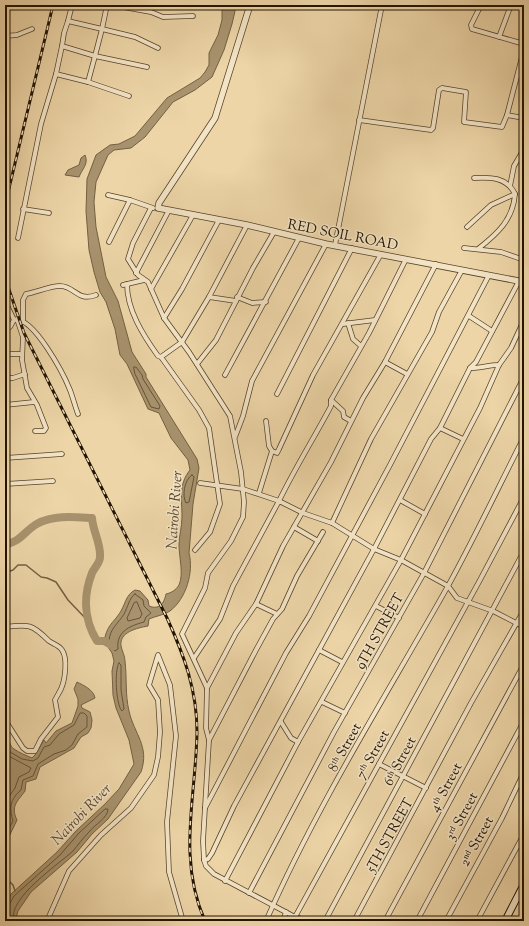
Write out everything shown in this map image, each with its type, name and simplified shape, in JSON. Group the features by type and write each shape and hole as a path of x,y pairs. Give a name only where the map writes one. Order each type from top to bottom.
{"main road":[{"path":"505,921 524,884"}],"street":[{"path":"5,8 37,5"},
{"path":"18,238 41,124 56,74 64,33 72,5"},
{"path":"88,82 107,5"},
{"path":"112,5 151,12 163,17 193,16"},
{"path":"207,688 182,634 205,588 208,573 231,541 243,517 243,489 235,437 230,416 182,342 164,318 147,280 136,273 128,259 129,252 155,208 215,118 250,5"},
{"path":"335,245 382,5"},
{"path":"481,5 471,25 472,29 524,44"},
{"path":"499,37 512,5"},
{"path":"68,21 135,37 158,48"},
{"path":"5,36 17,35 32,29"},
{"path":"62,46 95,56 147,67"},
{"path":"359,120 431,130 433,128 439,90 442,88 466,92 464,122 502,127 507,115 524,49"},
{"path":"56,74 88,82 129,96"},
{"path":"507,115 524,118"},
{"path":"510,186 514,166 524,149"},
{"path":"474,178 488,177 500,179 510,186 515,194 508,220 495,236 478,249"},
{"path":"467,227 491,205 515,194"},
{"path":"108,195 155,208"},
{"path":"109,242 130,200"},
{"name":"RED SOIL ROAD","path":"155,208 247,225 326,244 406,258 521,282"},
{"path":"23,209 49,214"},
{"path":"136,273 169,210"},
{"path":"151,289 193,215"},
{"path":"164,318 182,289 219,220"},
{"path":"161,357 182,342 209,297 247,225"},
{"path":"196,364 216,340 236,299 274,232"},
{"path":"224,375 266,302 299,238"},
{"path":"235,437 243,416 252,381 326,244"},
{"path":"277,394 352,248"},
{"path":"464,248 501,252 524,260"},
{"path":"266,422 269,446 272,451 277,453 313,375 381,254"},
{"path":"194,658 220,620 233,586 293,472 331,406 331,400 375,320 406,258"},
{"path":"308,921 286,912 225,881 210,871 204,860 204,796 209,740 206,728 207,688 236,633 256,604 283,546 303,513 351,421 385,362 436,264"},
{"path":"332,523 371,439 432,332 439,312 462,270"},
{"path":"205,808 286,653 309,616 469,316 489,275"},
{"path":"147,280 125,284 128,298 138,323 147,340 199,410 209,428 220,504 215,522 210,532 195,550"},
{"path":"204,860 208,859 212,853 234,806 374,549 431,439 440,428 470,368 476,362 492,331 521,282"},
{"path":"23,322 23,300 26,294 60,286 83,297 89,298 96,295"},
{"path":"209,297 236,299 252,303 266,302"},
{"path":"5,301 23,337 22,354 27,388 34,402 38,405 46,428 44,431 34,431"},
{"path":"469,316 492,331"},
{"path":"15,320 23,322 33,330 63,374 78,414"},
{"path":"5,330 10,327 15,320"},
{"path":"343,324 375,320"},
{"path":"225,881 298,742 401,560 499,365 511,348 524,320"},
{"path":"348,323 353,339 360,346"},
{"path":"5,354 22,354"},
{"path":"385,362 407,374"},
{"path":"470,368 483,368 487,365 499,365"},
{"path":"5,378 13,378 25,374"},
{"name":"9TH STREET","path":"249,893 345,713 424,573 524,378"},
{"path":"331,400 343,411 344,417 351,421"},
{"path":"5,405 34,402"},
{"path":"440,428 463,439"},
{"name":"8ᵗʰ Street","path":"266,921 278,891 358,742 448,586 524,437"},
{"path":"259,494 272,451"},
{"path":"5,458 62,454"},
{"path":"5,484 53,481"},
{"path":"200,483 243,489 279,501 303,513 332,523 374,549 401,560 448,586 454,596 493,610 524,627"},
{"name":"7ᵗʰ Street","path":"295,916 468,602 524,497"},
{"path":"400,500 425,514"},
{"path":"294,527 318,541"},
{"path":"209,740 277,614 282,609 297,576 323,532"},
{"name":"6ᵗʰ Street","path":"325,921 524,551"},
{"path":"256,604 277,614"},
{"path":"376,606 399,618"},
{"name":"5TH STREET","path":"354,921 471,702 524,610"},
{"path":"5,627 27,626 40,630 49,641 60,647 63,652 65,664 62,688 55,700 58,717 35,751 27,751 23,748 5,720"},
{"path":"319,650 342,662"},
{"path":"47,921 69,871 101,835 131,808 154,775 158,757 160,732 158,700 149,685 158,655 170,685 176,736 167,822 169,872 183,921"},
{"name":"4ᵗʰ Street","path":"385,921 524,664"},
{"path":"322,702 345,713"},
{"name":"3ʳᵈ Street","path":"417,921 524,720"},
{"path":"280,722 292,738 298,742"},
{"path":"379,764 426,788"},
{"name":"2ⁿᵈ Street","path":"446,921 502,818 524,772"},
{"path":"477,921 524,834"},
{"path":"283,921 286,912"}],"water":[{"path":"222,5 233,5 235,11 224,50 212,77 195,90 173,102 145,137 131,148 114,150 108,155 96,182 94,202 96,227 106,277 118,301 132,352 197,459 199,468 193,504 189,553 189,577 184,592 176,606 168,612 149,619 148,626 126,634 121,641 125,659 129,711 144,755 141,772 108,819 92,834 77,852 31,892 18,911 16,918 18,921 5,921 6,904 11,894 57,852 76,831 105,804 119,789 134,764 129,740 116,708 113,695 112,671 114,661 112,653 104,641 109,627 121,611 128,596 132,592 135,590 140,591 148,600 149,606 158,607 164,601 166,594 172,592 179,585 180,581 181,571 179,538 182,521 182,487 190,470 188,460 171,438 159,413 148,409 127,364 120,355 115,329 106,302 100,292 89,250 86,211 87,179 96,155 110,145 119,144 135,136 167,98 200,78 205,72 209,65 209,53 218,35 222,20"},
{"path":"85,155 86,164 79,177 65,175 68,170 79,165 81,158"},
{"path":"77,682 88,688 93,693 95,698 81,705 82,708 90,712 92,720 91,728 88,733 81,737 74,748 40,767 36,779 26,782 25,791 16,804 14,811 17,820 5,845 5,738 14,749 32,758 44,740 46,743 56,731 72,723 78,706 78,699 74,689"}],"waterway":[{"path":"5,545 17,540 31,528 44,520 60,517 92,518 100,557 92,573 87,590 87,616 89,625 97,641 104,641 113,646"},
{"path":"5,573 13,570 18,565 26,565 41,577 56,582 68,600 88,621"},
{"path":"5,877 13,885 15,891"}],"railway":[{"path":"5,205 53,5"},
{"path":"5,278 24,333 167,618 184,659 195,702 197,732 190,827 190,851 192,874 197,897 205,921"}],"water label":[{"name":"Nairobi River","path":"174,510"},
{"name":"Nairobi River","path":"81,814"}]}
